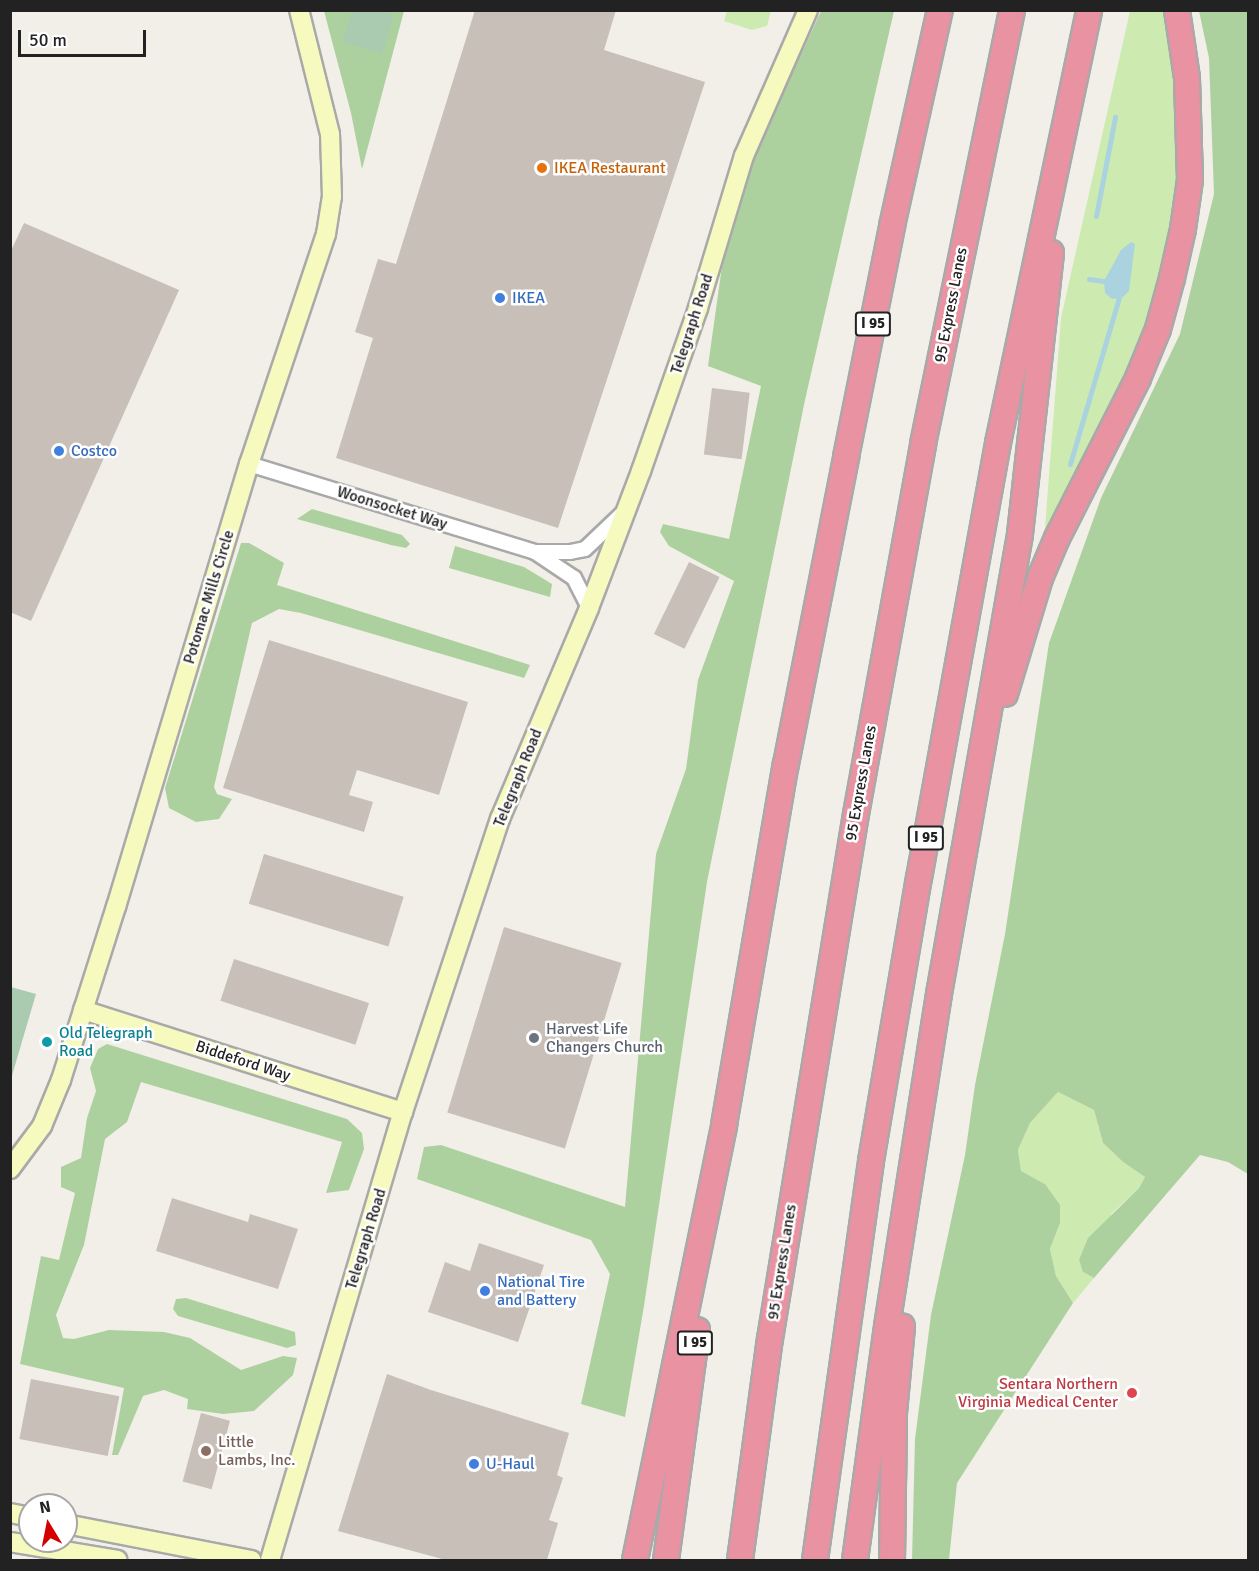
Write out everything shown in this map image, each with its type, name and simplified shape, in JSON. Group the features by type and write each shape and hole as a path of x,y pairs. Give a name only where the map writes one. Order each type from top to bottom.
{"highway":[{"name":"I 95","path":"666,1560 724,1125 786,764 892,226 940,10"},
{"name":"95 Express Lanes","path":"740,1560 770,1339 856,814 925,432 1012,10"},
{"name":"I 95","path":"815,1560 871,1161 919,878 998,443 1089,10"},
{"path":"971,815 1040,578 1057,537 1138,378 1158,329 1172,278 1183,229 1190,180 1187,78 1177,10"},
{"path":"855,1560 914,1154 1018,545 1030,458 1065,120"},
{"path":"635,1560 724,1125"},
{"path":"892,1560 894,1413 914,1154"}],"street":[{"name":"Potomac Mills Circle","path":"10,1169 42,1126 61,1080 249,464 326,234 332,197 330,134 299,10"},
{"name":"Telegraph Road","path":"270,1560 404,1112 500,819 589,608 680,361 744,156 808,10"},
{"name":"Woonsocket Way","path":"249,464 535,552 574,578 589,608"},
{"name":"Woonsocket Way","path":"535,552 570,552 585,549 626,510"},
{"name":"Biddeford Way","path":"83,1010 404,1112"},
{"path":"78,1526 252,1560"},
{"path":"10,1542 118,1560"}],"green space":[{"path":"324,11 404,11 362,169 351,113"},
{"path":"352,11 379,11 394,15 382,54 342,42"},
{"path":"727,11 771,11 767,26 752,30 724,21"},
{"path":"821,11 894,11 805,400 707,882 644,1306 625,1417 581,1404 610,1274 591,1240 417,1179 424,1147 441,1145 625,1207 656,854 686,769 698,680 734,581 669,546 660,532 663,524 729,539 761,386 708,366 722,266 755,154"},
{"path":"1130,11 1164,11 1166,18 1181,114 1174,218 1161,282 1141,344 1044,541 1061,318"},
{"path":"1199,11 1248,11 1248,1174 1228,1162 1200,1155 1094,1278 1083,1272 1079,1260 1088,1238 1139,1188 1145,1177 1123,1162 1103,1143 1094,1110 1058,1092 1030,1123 1018,1150 1021,1171 1045,1184 1060,1205 1060,1223 1050,1249 1056,1276 1073,1303 957,1483 949,1560 912,1560 915,1439 931,1315 965,1155 975,1085 1005,934 1049,643 1101,498 1180,334 1214,194 1209,58"},
{"path":"312,509 402,535 410,544 406,548 391,545 297,519"},
{"path":"241,543 249,543 284,563 277,585 530,665 524,678 301,613 279,609 252,623 214,787 217,794 232,799 219,819 196,822 169,808 165,788"},
{"path":"455,546 524,567 552,584 550,597 449,568"},
{"path":"10,987 36,994 11,1079"},
{"path":"107,1044 347,1119 362,1133 364,1149 349,1190 326,1193 342,1142 141,1082 127,1122 105,1139 84,1245 56,1315 63,1338 74,1339 109,1330 164,1332 190,1338 241,1370 283,1356 297,1358 293,1375 254,1411 223,1414 187,1409 188,1399 164,1390 143,1396 118,1455 112,1455 124,1388 20,1364 41,1256 59,1260 75,1193 61,1187 61,1167 81,1158 87,1118 96,1091 90,1068 98,1049"},
{"path":"1058,1092 1094,1110 1103,1143 1123,1162 1145,1177 1139,1188 1112,1213 1083,1272 1094,1278 1073,1303 1056,1276 1050,1249 1060,1223 1045,1184 1021,1171 1018,1150 1030,1123"},
{"path":"186,1298 295,1332 296,1345 287,1348 178,1316 173,1309 176,1299"}],"water":[{"path":"1131,242 1135,244 1129,291 1123,297 1112,299 1105,293 1104,281 1121,250"}],"building":[{"name":"IKEA","path":"475,10 616,10 604,50 705,82 558,528 336,458 373,338 355,332 378,259 396,264"},
{"name":"Costco","path":"24,223 179,290 31,621 10,612 10,253"},
{"path":"712,388 750,393 742,459 704,455"},
{"path":"689,562 720,577 684,649 654,634"},
{"path":"269,640 468,702 439,795 357,770 349,795 373,802 364,832 223,788"},
{"path":"264,854 404,897 388,946 249,904"},
{"name":"Harvest Life Changers Church","path":"504,927 622,963 565,1148 447,1113"},
{"path":"234,959 369,1003 355,1045 220,1001"},
{"path":"172,1198 248,1222 250,1214 298,1229 278,1289 156,1251"},
{"name":"National Tire and Battery","path":"479,1243 544,1265 518,1342 428,1312 445,1262 470,1271"},
{"name":"U-Haul","path":"387,1374 569,1433 557,1475 563,1478 549,1520 558,1523 547,1560 446,1560 338,1531"},
{"path":"31,1379 119,1396 108,1456 19,1439"},
{"name":"Little Lambs, Inc.","path":"201,1413 230,1421 212,1489 183,1482"}],"waterway":[{"path":"1096,216 1115,117"},
{"path":"1089,279 1104,281"},
{"path":"1070,464 1119,298"}],"place":[{"name":"IKEA Restaurant","path":"542,168"},
{"name":"IKEA","path":"500,298"},
{"name":"Costco","path":"59,451"},
{"name":"Harvest Life Changers Church","path":"534,1038"},
{"name":"Old Telegraph Road","path":"47,1042"},
{"name":"National Tire and Battery","path":"485,1291"},
{"name":"Sentara Northern Virginia Medical Center","path":"1132,1393"},
{"name":"Little Lambs, Inc.","path":"206,1451"},
{"name":"U-Haul","path":"474,1464"}]}
